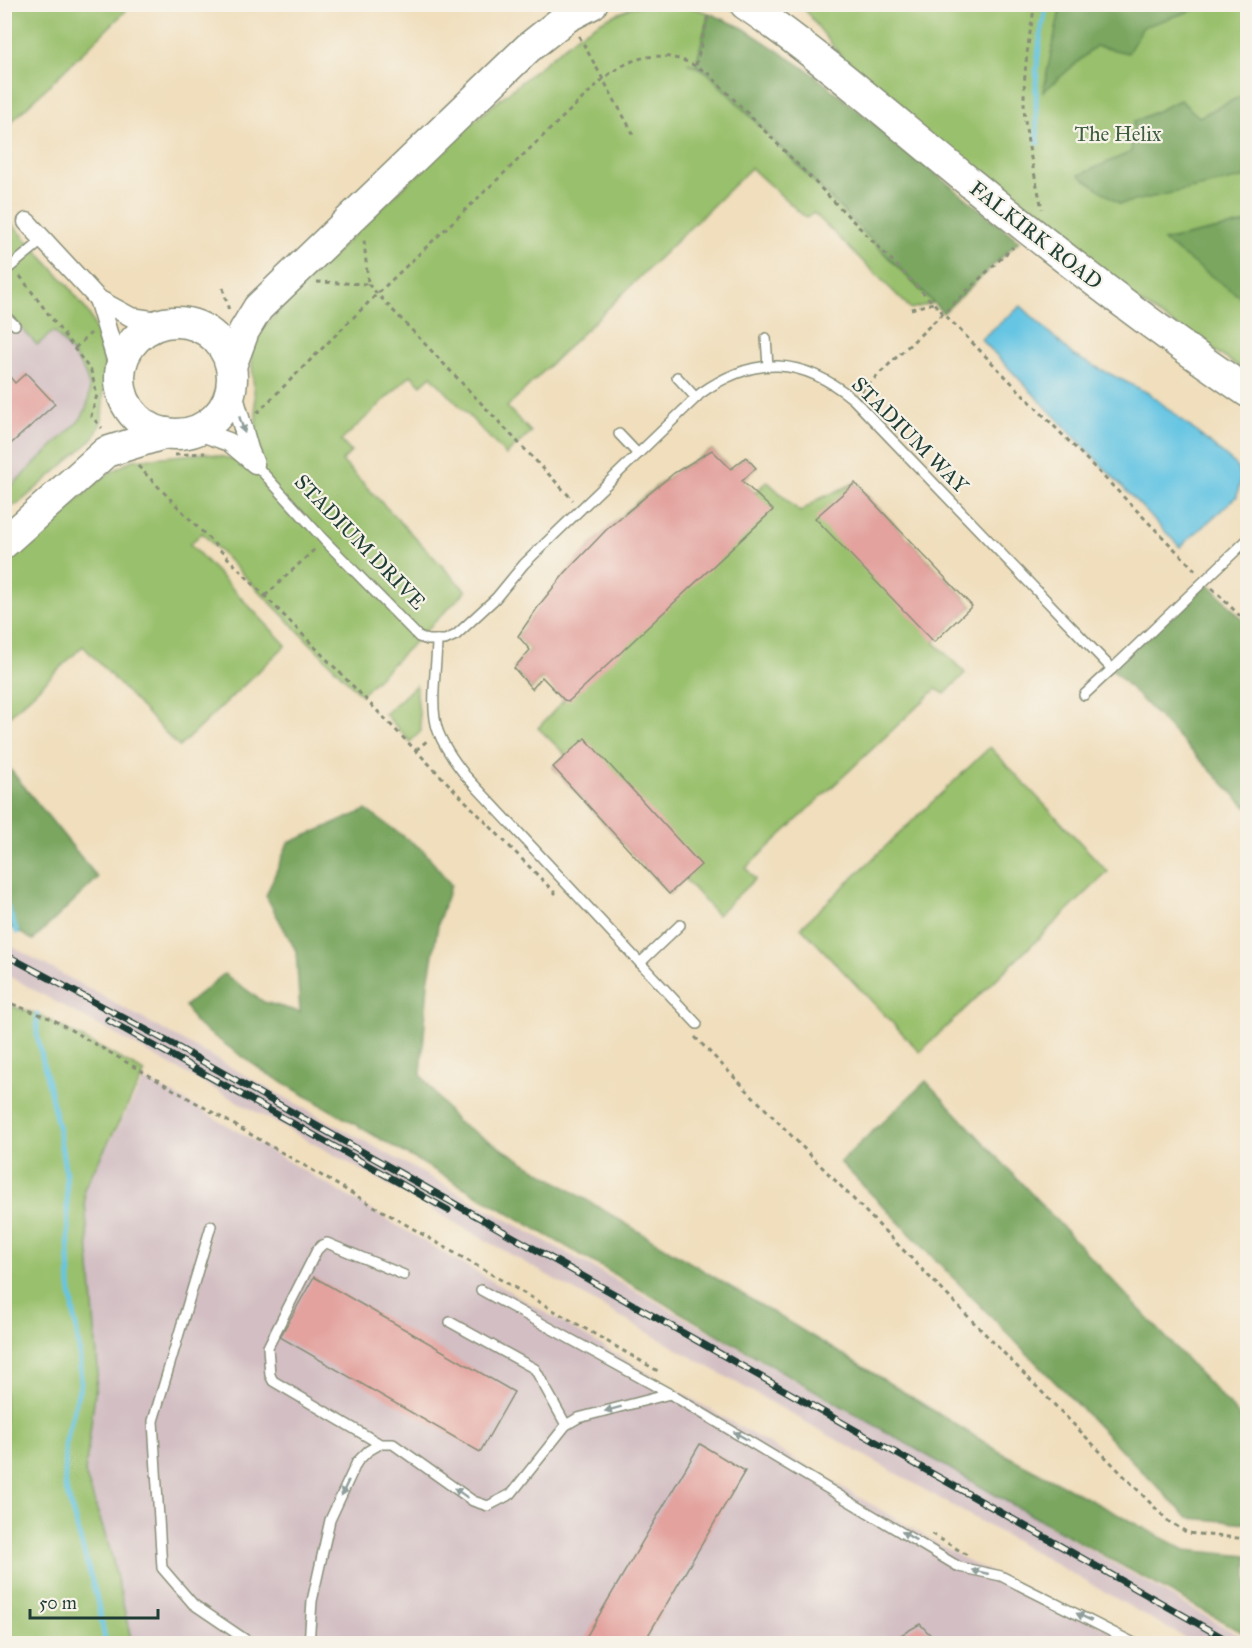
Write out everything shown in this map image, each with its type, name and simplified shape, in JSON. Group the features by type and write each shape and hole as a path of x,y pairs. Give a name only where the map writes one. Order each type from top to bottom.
{"main road":[{"path":"528,48 549,4"},
{"path":"109,445 179,439 209,423 220,412 227,400 231,376 244,331 258,308 528,48 567,17 592,4"},
{"name":"FALKIRK ROAD","path":"745,4 831,69 1030,231 1170,339 1248,392"},
{"name":"FALKIRK ROAD","path":"778,4 831,69"},
{"path":"4,543 109,445 124,355 134,340 148,329 230,316 258,308"},
{"path":"177,323 204,329 216,339 225,352 231,376"},
{"path":"121,382 128,407 138,419 152,428 179,439"}],"street":[{"path":"27,222 98,299 131,317 177,323"},
{"path":"98,299 121,382"},
{"name":"STADIUM DRIVE","path":"231,376 243,428 255,464"},
{"name":"STADIUM DRIVE","path":"179,439 229,442 255,464"}],"lane":[{"path":"8,269 43,240"},
{"path":"4,315 15,325"},
{"path":"766,338 768,366"},
{"name":"STADIUM WAY","path":"437,640 445,640 456,635 496,598 524,564 696,398 714,384 750,369 784,366 805,369 823,378 853,399 1112,669"},
{"path":"676,377 696,398"},
{"path":"619,434 638,454"},
{"name":"STADIUM DRIVE","path":"255,464 324,540 419,637 437,640"},
{"path":"1084,695 1248,539"},
{"path":"437,640 435,711 437,730 449,755 473,784 697,1024"},
{"path":"640,963 680,925"},
{"path":"211,1226 153,1421 162,1568 193,1604 252,1644"},
{"path":"380,1444 273,1381 270,1375 268,1347 317,1250 322,1245 327,1243 404,1275"},
{"path":"481,1290 670,1394 959,1567 1002,1576 1136,1644"},
{"path":"450,1322 535,1369 566,1425"},
{"path":"309,1644 312,1601 330,1520 357,1462 368,1451 380,1444 393,1444 472,1501 488,1506 511,1494 566,1425 578,1418 670,1394"}],"path":[{"path":"853,399 1030,231 1042,211 1024,103 1026,48 1035,4"},
{"path":"696,65 709,13"},
{"path":"578,35 635,137"},
{"path":"243,428 377,294 603,79 620,65 638,59 660,56 677,58 696,65 709,74 1248,624"},
{"path":"363,238 368,284 581,508"},
{"path":"8,269 92,371 97,395 91,416 109,445"},
{"path":"316,282 368,284"},
{"path":"911,309 933,303"},
{"path":"179,439 205,453 216,455 229,442"},
{"path":"265,596 324,540"},
{"path":"4,1001 52,1019 659,1371"},
{"path":"925,1529 976,1559"}],"shaded area":[{"path":"15,320 53,331 80,363 87,376 89,401 79,421 5,492 5,331"},
{"path":"4,942 721,1338 1247,1640 1247,1643 1194,1643 387,1184 5,974"},
{"path":"144,1080 179,1097 964,1559 1136,1643 132,1643 111,1553 85,1473 98,1369 84,1189"}],"green space":[{"path":"5,4 132,4 132,5 5,128"},
{"path":"1061,4 1208,5 1143,27 1128,53 1096,46 1043,92"},
{"name":"The Helix","path":"801,5 1247,5 1247,372 1030,231 844,60"},
{"path":"687,6 709,13 696,65 687,63 707,72 933,303 911,309 814,213 806,218 751,168 507,407 531,432 506,455 431,376 421,385 411,375 341,441 351,452 342,461 466,591 361,695 202,533 190,544 286,645 179,747 83,646 5,720 5,564 103,477 132,460 205,453 255,464 256,414 251,353 254,338 362,226 475,120 578,35 605,19 633,7"},
{"path":"709,13 743,28 809,71 1019,241 943,313 707,72 696,65"},
{"path":"1247,93 1247,177 1120,204 1079,175 1131,152 1134,122 1180,100 1199,117"},
{"path":"4,215 67,284 89,314 100,339 105,365 102,420 94,438 18,504 5,509 5,492 79,421 89,396 84,373 54,331 37,345 15,321 5,331"},
{"path":"1247,223 1247,302 1163,241"},
{"path":"712,450 731,469 746,457 756,468 742,481 755,493 767,481 800,512 817,500 855,483 972,606 934,642 965,673 945,694 936,689 746,868 755,879 717,915 685,879 669,894 553,767 566,755 538,728 564,700 543,677 532,689 514,668 530,650 518,636 589,548 608,528 651,491"},
{"path":"1205,580 1247,624 1247,808 1112,669"},
{"path":"416,685 421,731 410,742 385,714"},
{"path":"990,747 1108,872 920,1052 801,927"},
{"path":"5,763 98,878 33,940 5,924"},
{"path":"366,810 423,850 451,885 439,920 428,983 421,1075 456,1121 1000,1452 1185,1550 1247,1556 1247,1635 1004,1500 263,1071 195,1023 185,1006 224,974 264,1002 300,1012 296,951 266,896 288,843"},
{"path":"4,1004 37,1014 145,1072 84,1189 98,1369 85,1473 111,1553 132,1643 5,1643"},
{"path":"926,1081 1247,1424 1247,1523 1188,1518 840,1162"}],"water":[{"path":"1021,306 1074,356 1150,394 1235,464 1241,478 1237,496 1180,547 981,339"}],"building":[{"path":"26,373 55,404 4,450 4,383 10,377 15,383"},
{"path":"712,450 731,469 746,457 756,468 742,481 773,510 569,701 564,700 542,677 532,689 514,668 530,650 518,636 540,604 565,573 608,528 674,473"},
{"path":"855,483 972,606 934,642 815,518"},
{"path":"585,738 701,865 669,894 553,767"},
{"path":"314,1277 514,1392 480,1452 280,1337"},
{"path":"700,1444 745,1471 643,1644 582,1644"},
{"path":"920,1624 939,1644 885,1644"}],"waterway":[{"path":"1038,143 1036,73 1047,4"},
{"path":"4,899 17,932"},
{"path":"37,1014 37,1035 58,1127 66,1175 70,1286 79,1348 81,1382 65,1445 65,1486 96,1595 106,1644"}],"railway":[{"path":"4,954 154,1034 1234,1644"},
{"path":"108,1020 448,1210"}]}
